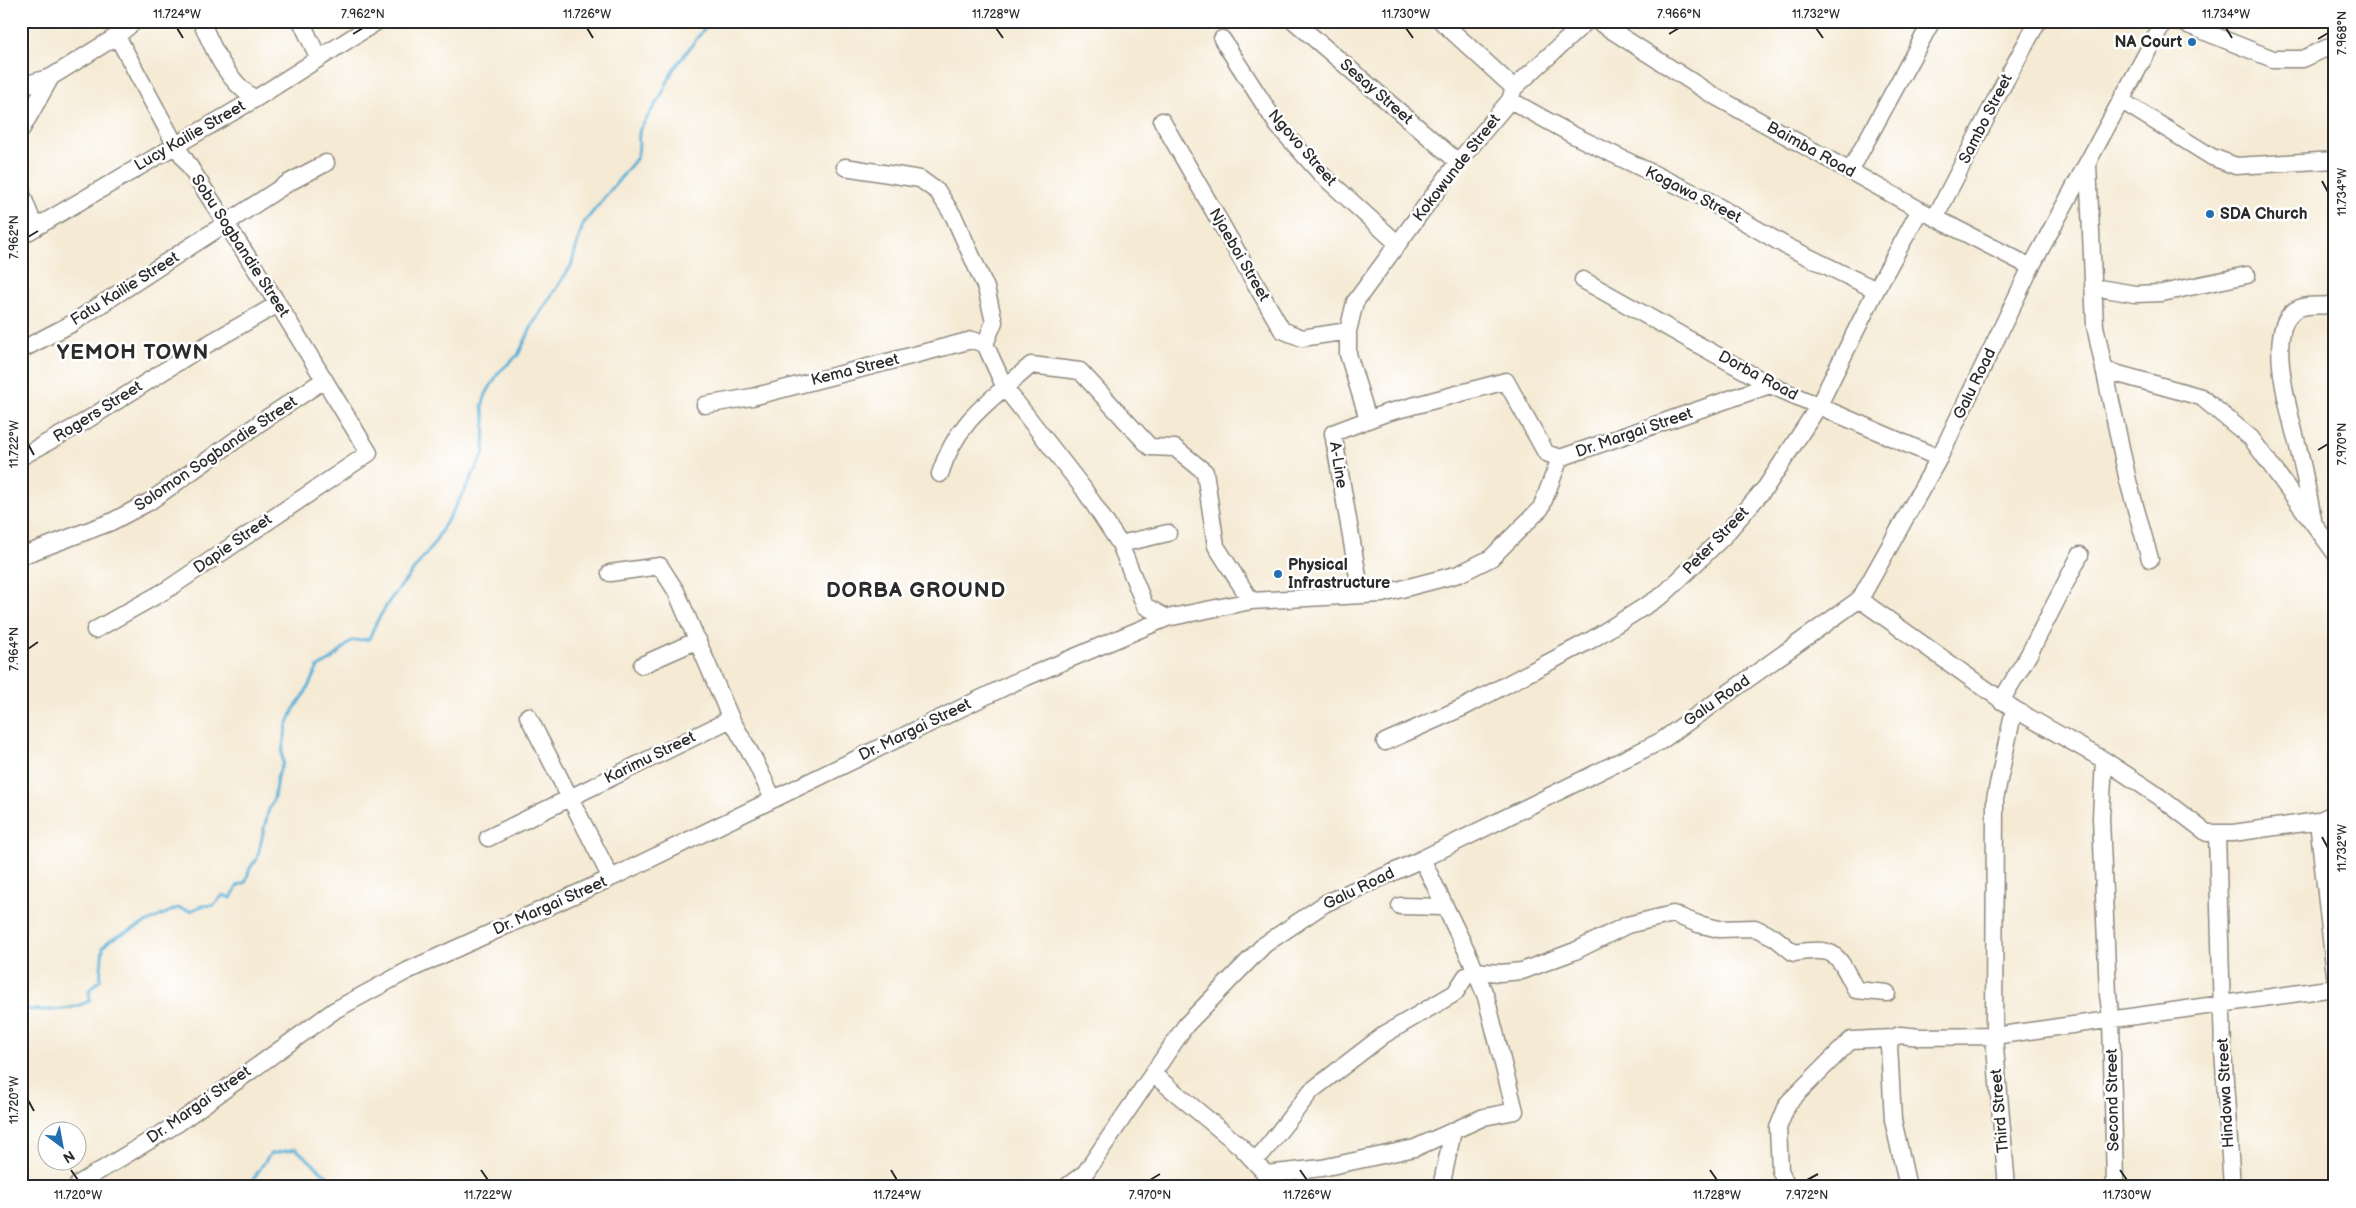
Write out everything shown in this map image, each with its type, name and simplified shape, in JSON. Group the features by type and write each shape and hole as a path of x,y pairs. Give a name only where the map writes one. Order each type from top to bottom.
{"street":[{"path":"21,86 51,77 117,36 135,21"},
{"path":"200,21 215,54 240,89 255,98"},
{"path":"301,21 319,59"},
{"name":"Lucy Kailie Street","path":"28,232 255,98 378,21"},
{"name":"Sesay Street","path":"1294,21 1458,162"},
{"name":"Kogawa Street","path":"1440,21 1512,94 1573,135 1702,198 1786,246 1876,290"},
{"name":"Kokowunde Street","path":"1348,330 1355,302 1458,162 1512,94 1587,21"},
{"name":"Baimba Road","path":"1597,21 1711,94 1920,210 2031,267"},
{"path":"1850,171 1932,21"},
{"name":"Sambo Street","path":"1936,218 1999,93 2038,21"},
{"name":"Galu Road","path":"1066,1187 1085,1172 1186,1025 1264,945 1326,903 1422,859 1661,740 1860,599 1939,458 2031,267 2164,21"},
{"path":"2178,21 2273,59 2303,60 2335,44"},
{"name":"Sobu Sogbandie Street","path":"117,36 175,144 278,304 368,453"},
{"name":"Ngovo Street","path":"1222,39 1278,126 1320,173 1398,244"},
{"path":"21,130 51,77"},
{"path":"2122,101 2212,157 2236,166 2335,160"},
{"name":"Njaeboi Street","path":"1162,121 1282,330 1302,338 1348,330"},
{"name":"Fatu Kailie Street","path":"22,350 71,324 288,183 326,163"},
{"path":"2088,163 2095,326 2128,481 2150,559"},
{"path":"845,166 920,179 938,192 954,217 986,288 994,322 984,344 992,364 1005,388 1083,488 1120,544 1144,606 1167,618"},
{"path":"21,192 28,232"},
{"name":"Peter Street","path":"1385,742 1464,708 1591,640 1663,595 1724,537 1766,487 1818,407 1876,290 1920,210"},
{"path":"2093,287 2135,294 2162,293 2247,276"},
{"name":"Dorba Road","path":"1583,280 1770,385 1939,458"},
{"name":"Rogers Street","path":"21,457 84,422 194,352 278,304"},
{"path":"2315,525 2281,368 2282,336 2284,321 2294,311 2306,306 2335,304"},
{"path":"1348,330 1348,354 1368,419 1506,381 1546,453 1560,458"},
{"name":"Kema Street","path":"705,405 752,397 972,340 984,344"},
{"path":"940,474 947,450 967,420 1031,365 1080,371 1150,447 1175,448 1205,472 1216,546 1251,601"},
{"path":"2104,370 2201,397 2252,438 2335,553"},
{"name":"Solomon Sogbandie Street","path":"21,556 110,522 149,502 261,422 324,380"},
{"name":"Dr. Margai Street","path":"78,1184 177,1124 334,1010 450,950 611,878 1015,682 1167,618 1251,601 1382,594 1459,574 1491,558 1541,508 1560,458 1770,385"},
{"name":"A-Line","path":"1360,594 1333,433 1368,419"},
{"name":"Dapie Street","path":"95,630 168,589 368,453"},
{"path":"1120,544 1168,533"},
{"name":"Third Street","path":"2007,1187 1994,1036 1995,799 2008,705 2029,654 2080,555"},
{"path":"610,573 660,566 676,591 731,719 755,761 772,799"},
{"path":"1860,599 2008,705 2104,760 2158,795 2207,833 2233,833 2318,820 2335,813"},
{"path":"642,665 698,640"},
{"path":"528,716 611,878"},
{"name":"Karimu Street","path":"488,838 731,719"},
{"name":"Second Street","path":"2104,760 2101,817 2108,995 2111,1018 2115,1182"},
{"path":"2318,820 2335,976"},
{"name":"Hindowa Street","path":"2217,833 2221,1003 2232,1187"},
{"path":"1153,1074 1241,1147 1254,1160 1265,1180 1415,1148 1484,1117 1515,1111 1486,997 1476,971 1422,859"},
{"path":"1400,906 1446,908"},
{"path":"1254,1160 1264,1152 1311,1091 1385,1034 1455,993 1466,976 1476,971 1500,973 1522,971 1575,951 1627,925 1674,914 1698,924 1719,929 1755,928 1774,937 1794,953 1816,949 1833,953 1843,966 1856,990 1887,993"},
{"path":"1786,1187 1780,1170 1778,1128 1788,1103 1850,1040 1892,1038 1900,1035 1921,1037 1994,1036 2111,1018 2335,988"},
{"path":"1892,1038 1889,1045 1893,1120 1908,1187"},
{"path":"1442,1187 1453,1131"}],"waterway":[{"path":"21,1009 66,1009 83,1004 90,1000 89,990 100,980 103,947 110,940 177,908 191,911 201,906 214,905 223,895 231,898 238,885 245,883 250,868 257,859 268,812 274,798 277,777 283,763 282,752 287,725 294,709 303,697 318,667 331,660 351,641 369,639 390,600 433,545 484,453 485,418 482,407 486,394 499,372 518,355 534,322 571,266 583,224 636,159 639,151 640,129 662,94 673,70 710,21"},
{"path":"248,1187 270,1154 296,1149 340,1187"}],"place":[{"name":"NA Court","path":"2192,42"},
{"name":"SDA Church","path":"2210,214"},
{"name":"Physical Infrastructure","path":"1278,574"}],"district":[{"name":"YEMOH TOWN","path":"133,352"},
{"name":"DORBA GROUND","path":"916,590"}]}
